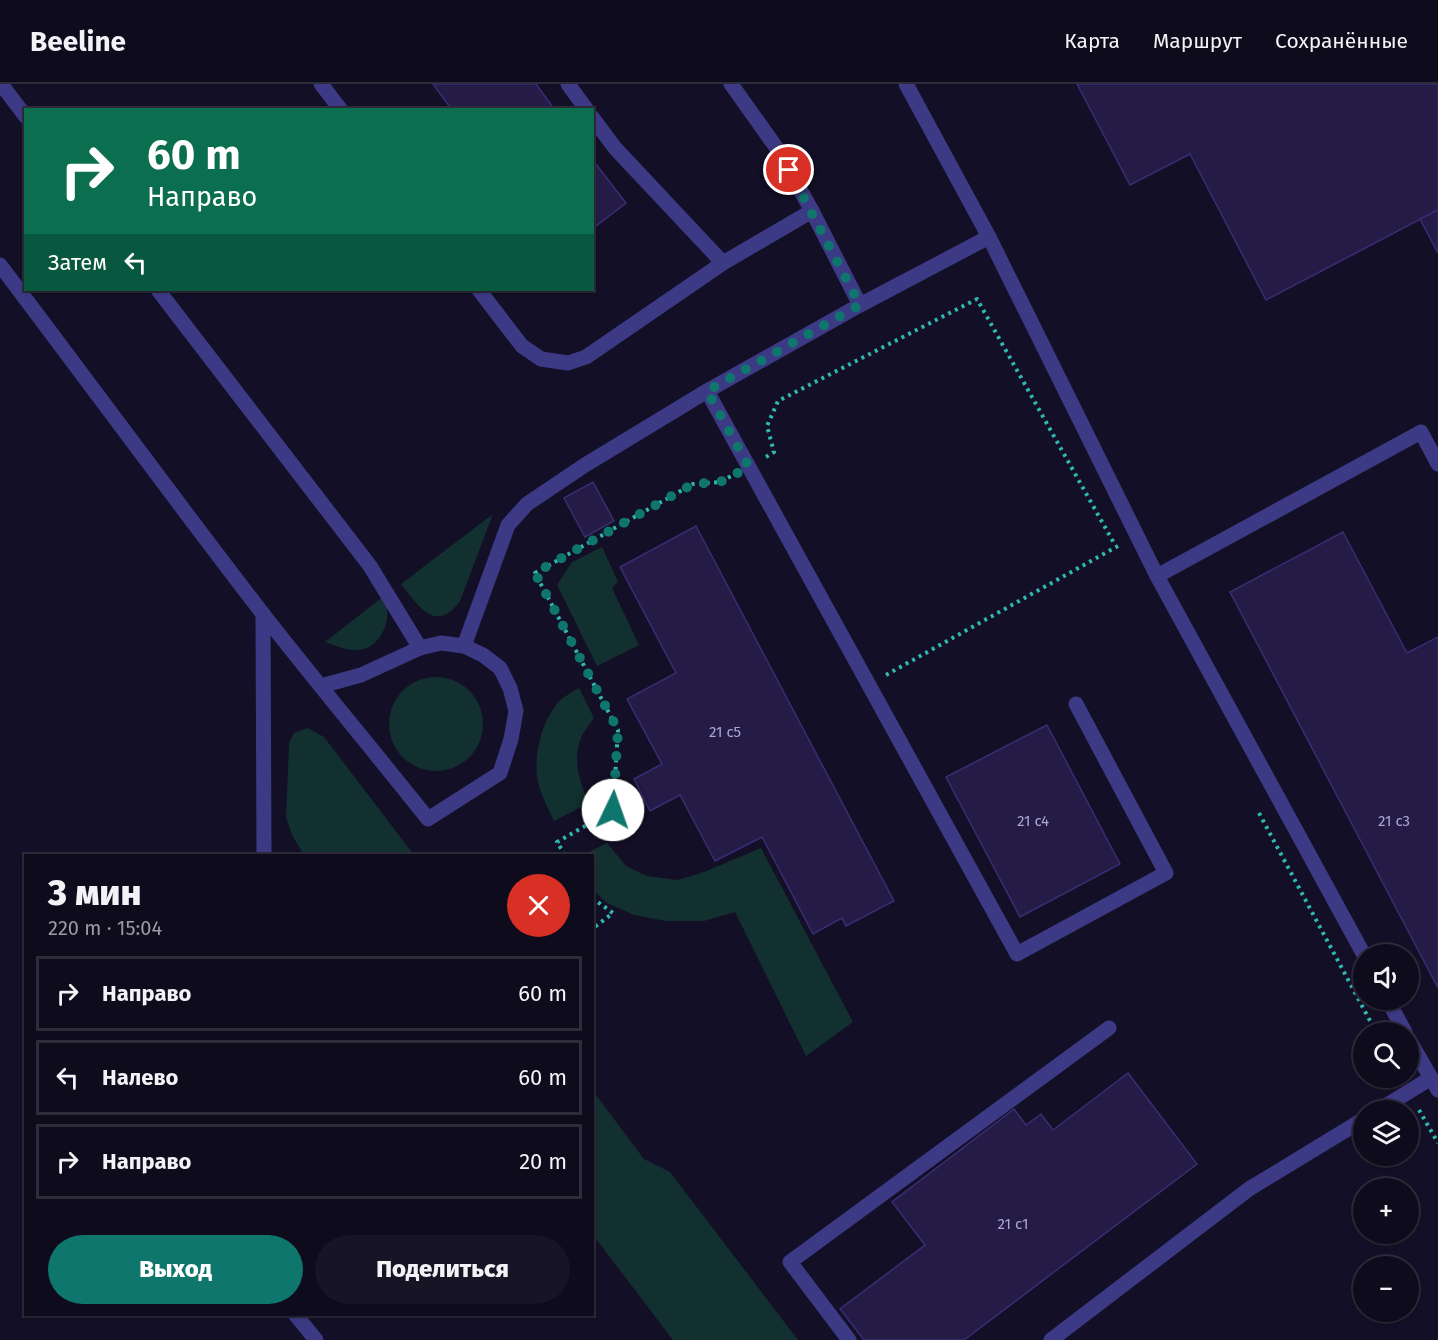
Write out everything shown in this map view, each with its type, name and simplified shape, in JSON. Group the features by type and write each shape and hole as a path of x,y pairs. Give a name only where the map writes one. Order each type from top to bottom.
{"street":[{"path":"1,84 24,114"},
{"path":"321,84 339,108"},
{"path":"568,84 586,108"},
{"path":"731,84 778,150 860,305"},
{"path":"906,84 989,237 1157,576 1358,944"},
{"path":"594,120 615,148 723,263"},
{"path":"480,291 522,346 540,359 568,363 586,357 723,263 812,211"},
{"path":"464,646 508,525 526,504 585,465 707,391 860,305 989,237"},
{"path":"0,265 263,614 428,819 500,773 512,739 516,711 510,688 500,668 483,655 464,646 441,644 420,648 361,675 321,686"},
{"path":"159,291 370,566 420,648"},
{"path":"707,391 1017,954 1166,873 1076,704"},
{"path":"1157,576 1421,432 1438,464"},
{"path":"263,614 264,854"},
{"path":"849,1340 790,1262 1109,1028"},
{"path":"1400,1100 1434,1084 1419,1057"},
{"path":"1051,1340 1249,1189 1353,1126"},
{"path":"297,1316 315,1340"}],"path":[{"path":"564,854 557,842 613,810 618,730 535,573 693,484 720,482 774,452 767,426 778,401 977,299 1121,557"},
{"path":"869,685 1137,536"},
{"path":"1256,808 1371,1022"},
{"path":"594,899 613,913 594,927"}],"green space":[{"path":"493,514 460,601 443,616 428,614 401,584"},
{"path":"602,547 618,582 612,588 639,645 597,666 557,585 572,562"},
{"path":"384,596 387,608 386,625 374,643 362,650 354,650 325,642"},
{"path":"436,677 454,680 469,691 480,706 483,724 480,742 469,757 454,768 436,771 418,768 403,757 392,742 389,724 392,706 403,691 418,680"},
{"path":"579,688 594,718 581,738 577,755 580,779 589,803 554,821 538,782 537,762 540,741 546,722 556,705"},
{"path":"308,728 324,737 413,854 303,854 292,835 286,817 289,743 294,733"},
{"path":"607,843 626,866 647,876 678,880 704,872 761,848 853,1022 806,1056 735,912 704,921 666,921 634,915 607,903 594,891 594,854 585,854"},
{"path":"594,1092 644,1159 670,1172 798,1340 673,1340 594,1236"}],"building":[{"path":"433,84 536,84 554,108 451,108"},
{"path":"1077,84 1438,84 1438,210 1266,300 1190,154 1130,185"},
{"path":"594,162 626,203 594,227"},
{"path":"1438,210 1438,253 1420,219"},
{"path":"593,482 614,521 585,537 564,498"},
{"path":"696,526 894,901 846,926 842,918 813,934 762,837 715,861 680,795 650,811 634,779 662,764 627,699 676,673 620,567"},
{"path":"1343,532 1407,653 1438,637 1438,988 1419,952 1419,944 1415,944 1230,592"},
{"path":"1047,725 1120,864 1020,917 946,777"},
{"path":"1128,1073 1197,1164 964,1340 864,1340 840,1309 925,1245 892,1202 1014,1109 1026,1125 1041,1114 1053,1130"}],"route":[{"path":"613,810 618,730 535,573 693,484 720,482 749,467 707,391 860,305 789,170"}]}
